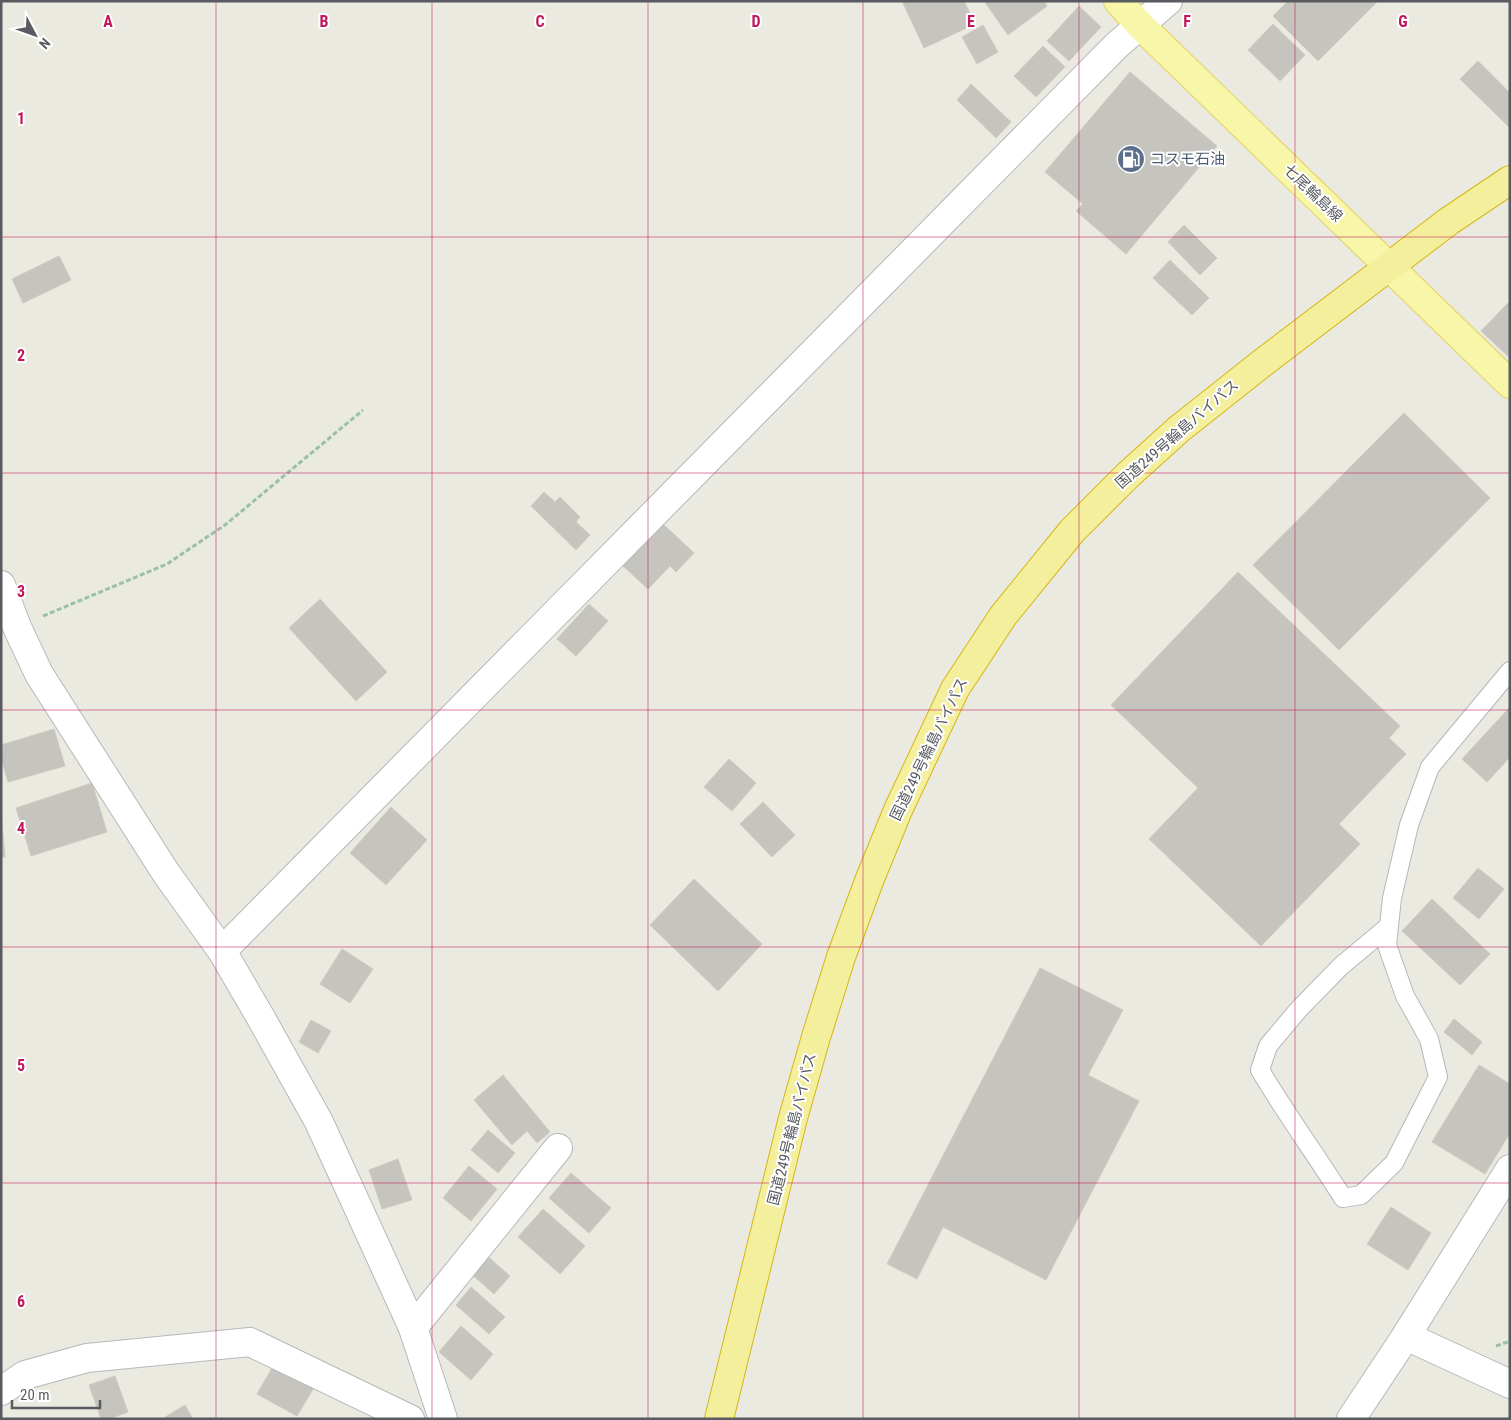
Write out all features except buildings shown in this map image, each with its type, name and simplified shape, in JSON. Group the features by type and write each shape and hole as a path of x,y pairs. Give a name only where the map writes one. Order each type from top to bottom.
{"highway":[{"name":"国道249号輪島バイパス","path":"718,1419 793,1118 841,957 898,810 955,689 1003,616 1072,531 1128,475 1179,429 1224,394 1449,221 1510,180"}],"main road":[{"name":"七尾輪島線","path":"1118,1 1141,26 1510,384"}],"street":[{"path":"222,951 1117,45 1168,1"},
{"path":"1,585 17,627 39,674 166,873 222,951 318,1122 413,1328 443,1419"},
{"path":"413,1328 558,1148"},
{"path":"1351,1419 1406,1336 1510,1169"},
{"path":"1406,1336 1510,1384"},
{"path":"1,1391 25,1375 87,1358 250,1342 410,1419"}],"lane":[{"path":"1389,926 1341,966 1299,1008 1268,1046 1260,1070 1280,1105 1314,1152 1343,1198 1361,1195 1394,1163 1438,1077 1429,1039 1405,996 1387,945 1392,898 1409,825 1430,767 1510,670"}],"path":[{"path":"17,627 168,564 225,525 363,410"}],"place":[{"name":"コスモ石油","path":"1131,159"}]}
